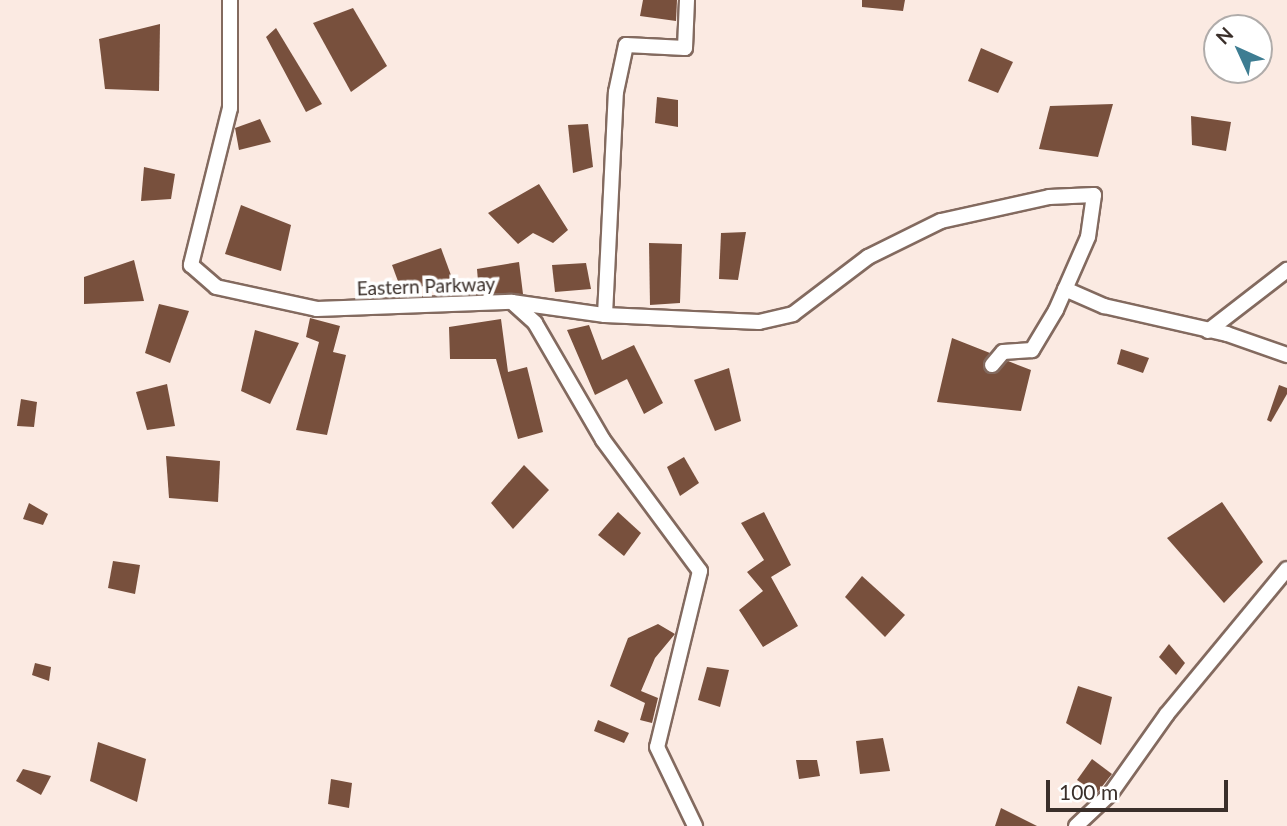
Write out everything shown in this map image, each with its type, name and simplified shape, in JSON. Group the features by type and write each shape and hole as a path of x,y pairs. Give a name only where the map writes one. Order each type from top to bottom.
{"street":[{"name":"Eastern Parkway","path":"230,0 230,108 191,265 216,287 317,309 512,302 535,323 603,440 700,571 657,747 695,826"},
{"path":"605,315 616,92 626,46 685,48 687,0"},
{"path":"512,302 605,315 759,322 793,314 868,257 941,222 1049,197 1094,195 1088,237 1065,289 1032,350 1003,352 992,365"},
{"path":"1208,331 1287,270"},
{"path":"1065,289 1104,306 1208,331 1287,355"},
{"path":"1076,826 1111,793 1167,714 1287,569"}],"building":[{"path":"643,0 677,0 676,21 640,16"},
{"path":"862,0 905,0 903,11 862,7"},
{"path":"353,8 387,66 351,92 313,23"},
{"path":"160,24 159,91 105,89 99,39"},
{"path":"276,28 322,104 306,112 266,37"},
{"path":"981,48 1013,62 998,93 968,81"},
{"path":"657,97 678,100 678,127 655,123"},
{"path":"1113,104 1098,157 1039,149 1050,106"},
{"path":"1191,116 1231,122 1226,151 1192,145"},
{"path":"260,119 271,142 239,150 235,128"},
{"path":"588,124 593,167 573,173 568,125"},
{"path":"144,167 175,174 171,199 141,201"},
{"path":"539,184 568,230 553,243 533,233 518,244 488,213"},
{"path":"241,205 291,225 281,271 225,254"},
{"path":"746,232 738,280 719,279 721,233"},
{"path":"649,243 682,244 680,303 650,305"},
{"path":"441,248 452,278 402,292 392,265"},
{"path":"134,260 144,301 84,304 84,277"},
{"path":"519,262 523,294 479,293 477,269"},
{"path":"586,263 591,289 555,292 552,265"},
{"path":"159,304 189,311 170,363 145,353"},
{"path":"310,318 340,326 333,352 346,355 327,435 296,430 319,342 306,337"},
{"path":"501,319 508,372 527,367 543,432 518,439 496,359 450,359 449,327"},
{"path":"589,325 602,360 634,345 663,403 644,414 627,379 595,395 567,330"},
{"path":"255,330 299,343 270,404 241,391"},
{"path":"952,338 990,353 983,364 990,374 1008,361 1031,370 1021,411 937,402"},
{"path":"1121,349 1149,358 1143,373 1117,364"},
{"path":"729,368 741,421 715,431 694,380"},
{"path":"167,384 175,426 147,430 136,392"},
{"path":"1279,385 1287,388 1287,394 1271,422 1267,420"},
{"path":"21,399 37,402 34,427 17,426"},
{"path":"166,456 220,461 218,502 169,498"},
{"path":"684,457 699,483 680,496 667,467"},
{"path":"524,465 549,490 513,529 491,503"},
{"path":"1222,502 1263,562 1224,603 1167,538"},
{"path":"29,503 48,514 43,525 23,519"},
{"path":"618,512 641,533 624,556 598,535"},
{"path":"764,512 791,565 771,577 798,626 763,647 739,610 763,591 747,572 764,560 741,523"},
{"path":"113,561 140,565 135,594 108,588"},
{"path":"862,576 905,615 885,637 845,597"},
{"path":"658,624 675,634 655,658 641,691 658,698 652,723 640,720 645,703 610,686 628,638"},
{"path":"1169,644 1185,663 1176,675 1159,657"},
{"path":"35,663 51,667 49,681 32,675"},
{"path":"707,667 729,670 720,707 698,700"},
{"path":"1078,686 1112,697 1101,745 1066,723"},
{"path":"598,720 629,733 624,743 594,731"},
{"path":"883,738 890,771 860,774 856,741"},
{"path":"98,742 146,759 137,802 90,781"},
{"path":"1092,759 1112,774 1097,793 1077,780"},
{"path":"796,760 817,760 820,776 799,779"},
{"path":"23,769 51,776 41,795 16,781"},
{"path":"331,779 352,783 349,808 328,804"},
{"path":"1001,808 1037,826 995,826"}]}
